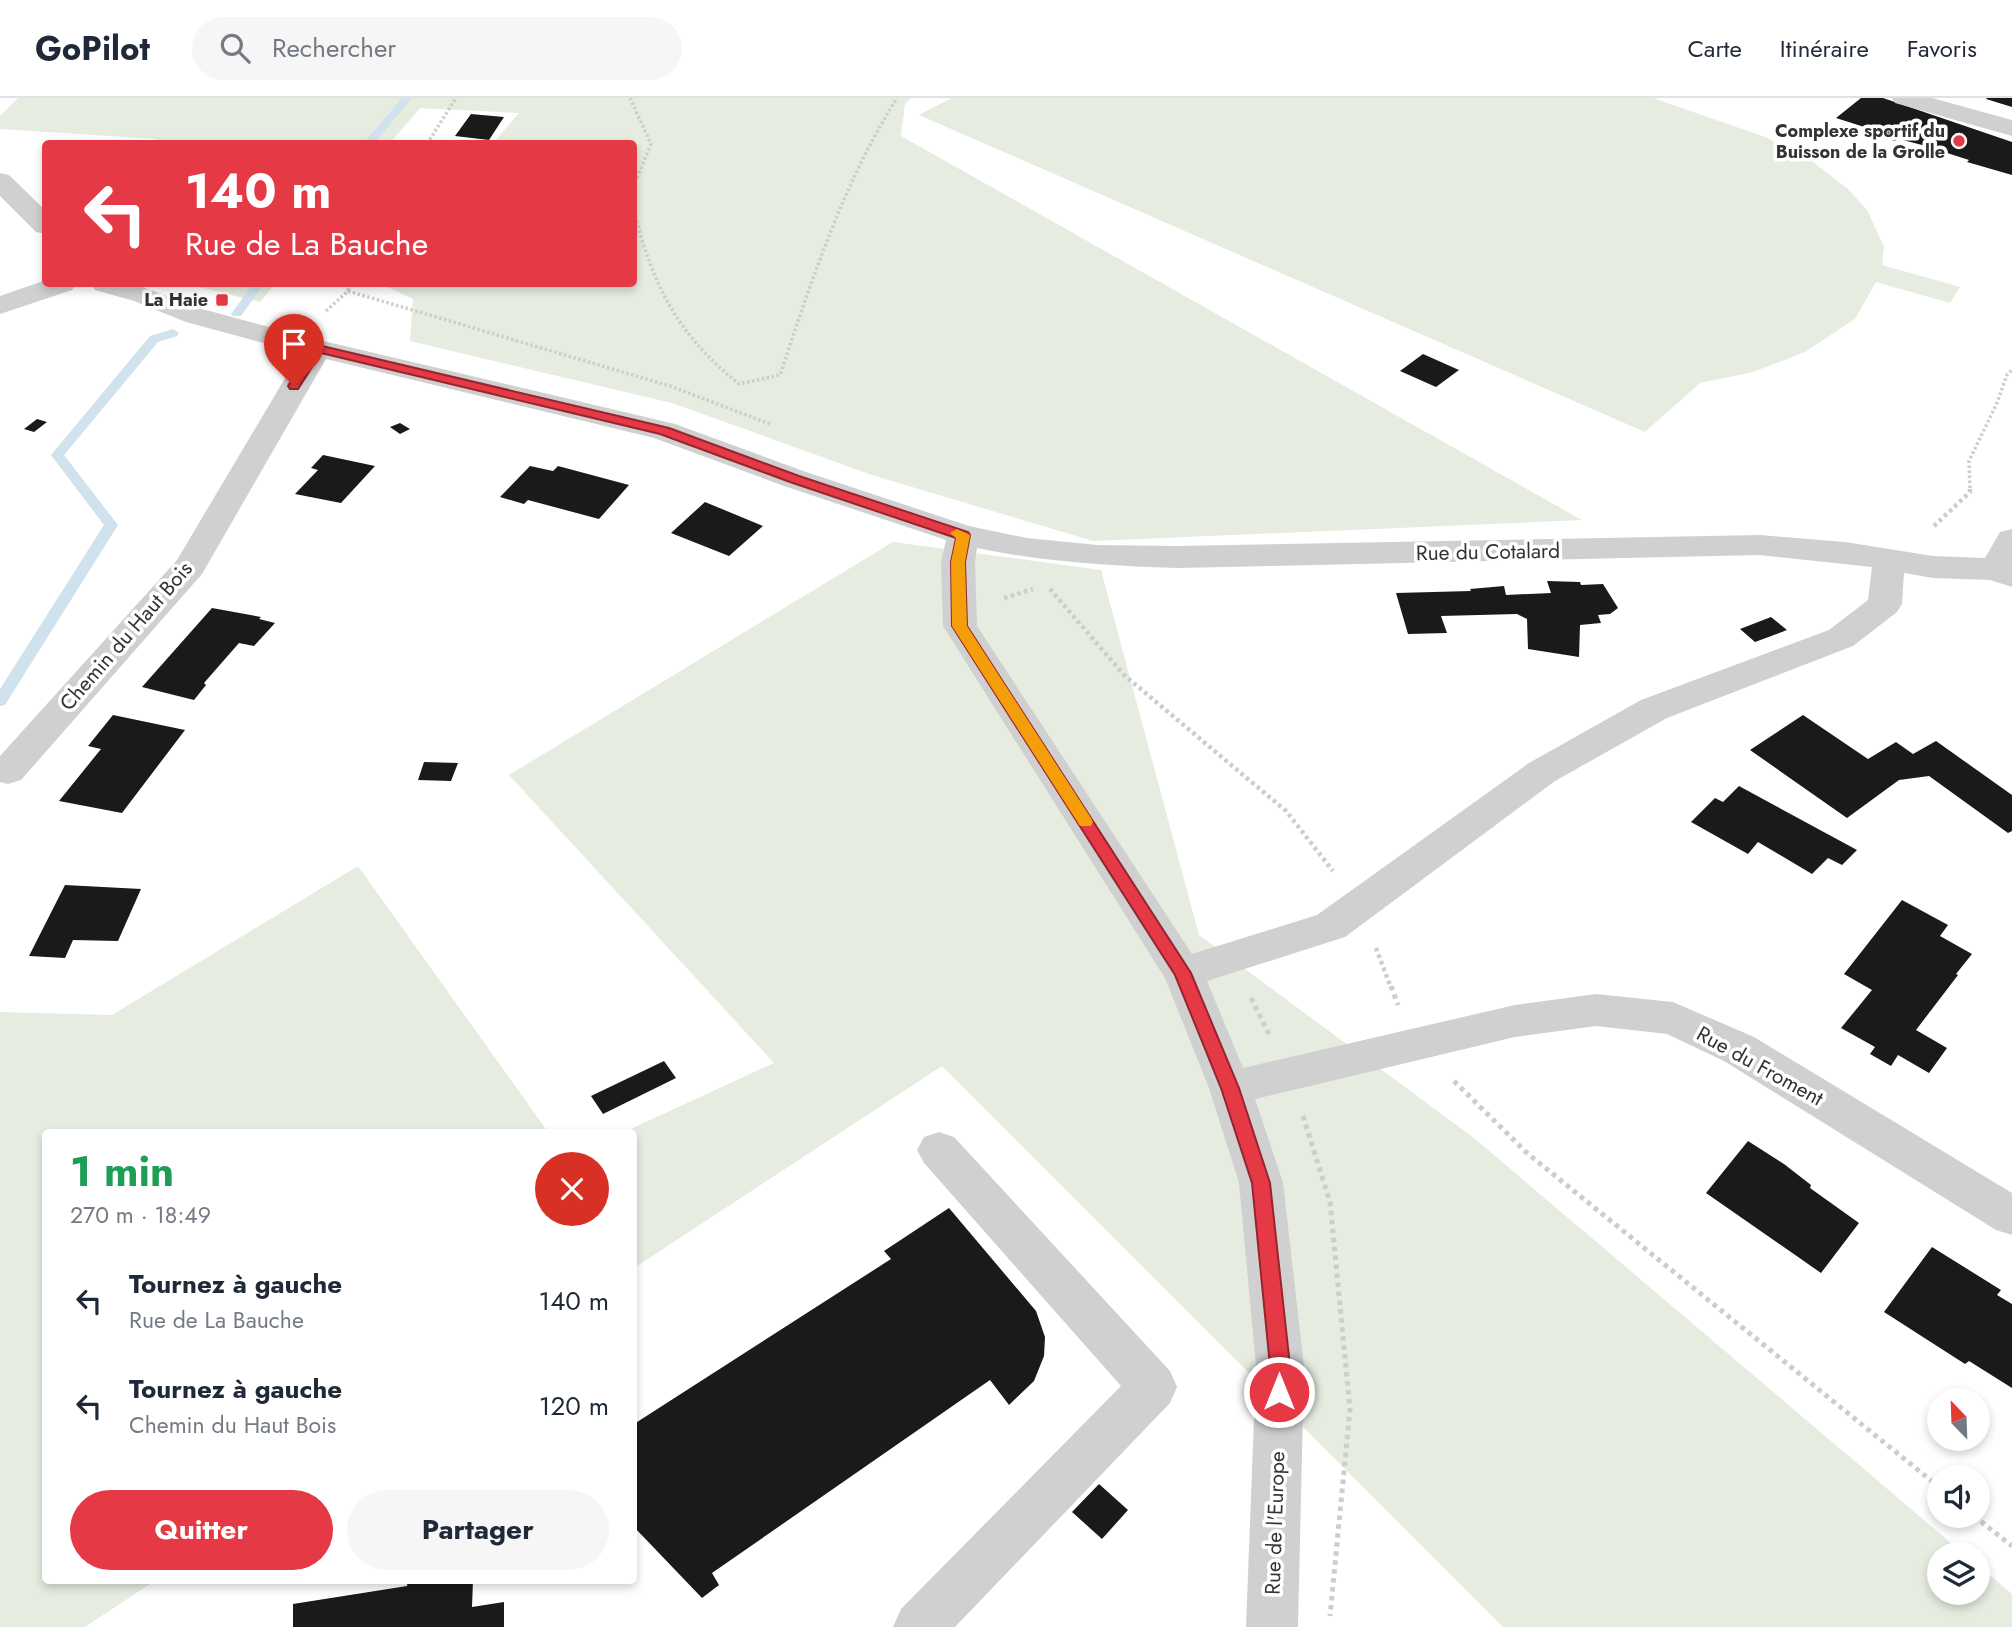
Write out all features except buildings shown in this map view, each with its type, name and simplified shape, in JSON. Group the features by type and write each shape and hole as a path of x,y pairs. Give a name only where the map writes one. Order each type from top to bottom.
{"street":[{"path":"1904,98 2012,128"},
{"path":"0,181 42,222"},
{"path":"0,305 53,287"},
{"name":"Rue du Cotalard","path":"116,287 144,295 196,316 664,431 795,479 963,535 1027,548 1097,555 1177,557 1760,545 2003,573"},
{"name":"Chemin du Haut Bois","path":"8,771 190,566 318,348"},
{"name":"Rue de l'Europe","path":"963,535 958,562 960,626 1183,973 1230,1088 1261,1183 1280,1366 1272,1627"},
{"path":"2003,573 2012,539"},
{"path":"1183,973 1331,926 1542,772 1654,709 1841,638 1885,604 1889,558"},
{"name":"Rue du Froment","path":"1230,1088 1515,1021 1596,1010 1673,1018 1739,1049 2012,1216"},
{"path":"919,1627 1153,1387 939,1150"}],"path":[{"path":"431,140 456,98"},
{"path":"630,98 651,144 637,178"},
{"path":"637,222 649,267 683,327 715,366 739,384 780,374 837,208 882,120 897,98"},
{"path":"348,291 350,287"},
{"path":"1933,567 1928,535 1934,525 1970,492 1969,461 2012,370"},
{"path":"1989,1528 2012,1546"}],"shaded area":[{"path":"18,98 911,98 905,104 901,136 1582,520 1093,541 872,475 672,403 410,341 413,299 387,287 637,287 637,140 496,140 519,113 420,108 393,140 156,140 0,129 0,116"},
{"path":"952,98 1653,98 1768,138 1813,162 1848,189 1867,210 1884,247 1882,265 1960,287 1950,303 1876,282 1855,319 1805,352 1753,372 1700,383 1645,432 919,115"},
{"path":"199,287 272,287 260,302"},
{"path":"893,542 1101,570 1199,935 1474,1138 1927,1523 1927,1528 1933,1528 1950,1542 1927,1542 1927,1605 1990,1605 1990,1575 2012,1594 2012,1627 1503,1627 942,1066 637,1266 637,1129 631,1129 774,1063 509,775"},
{"path":"358,866 546,1129 42,1129 42,1584 150,1584 85,1627 0,1627 0,1012 112,1015"}],"waterway":[{"path":"371,140 407,98"},
{"path":"237,314 256,287"},
{"path":"0,701 111,525 57,455 154,339 173,333"}],"slow traffic":[{"path":"957,533 963,535 958,562 960,626 1085,822"}],"place":[{"name":"Complexe sportif du Buisson de la Grolle","path":"1959,141"},
{"name":"La Haie","path":"222,300"}],"route":[{"path":"294,386 318,348 664,431 795,479 963,535 958,562 960,626 1183,973 1230,1088 1261,1183 1280,1366 1279,1392"}]}
